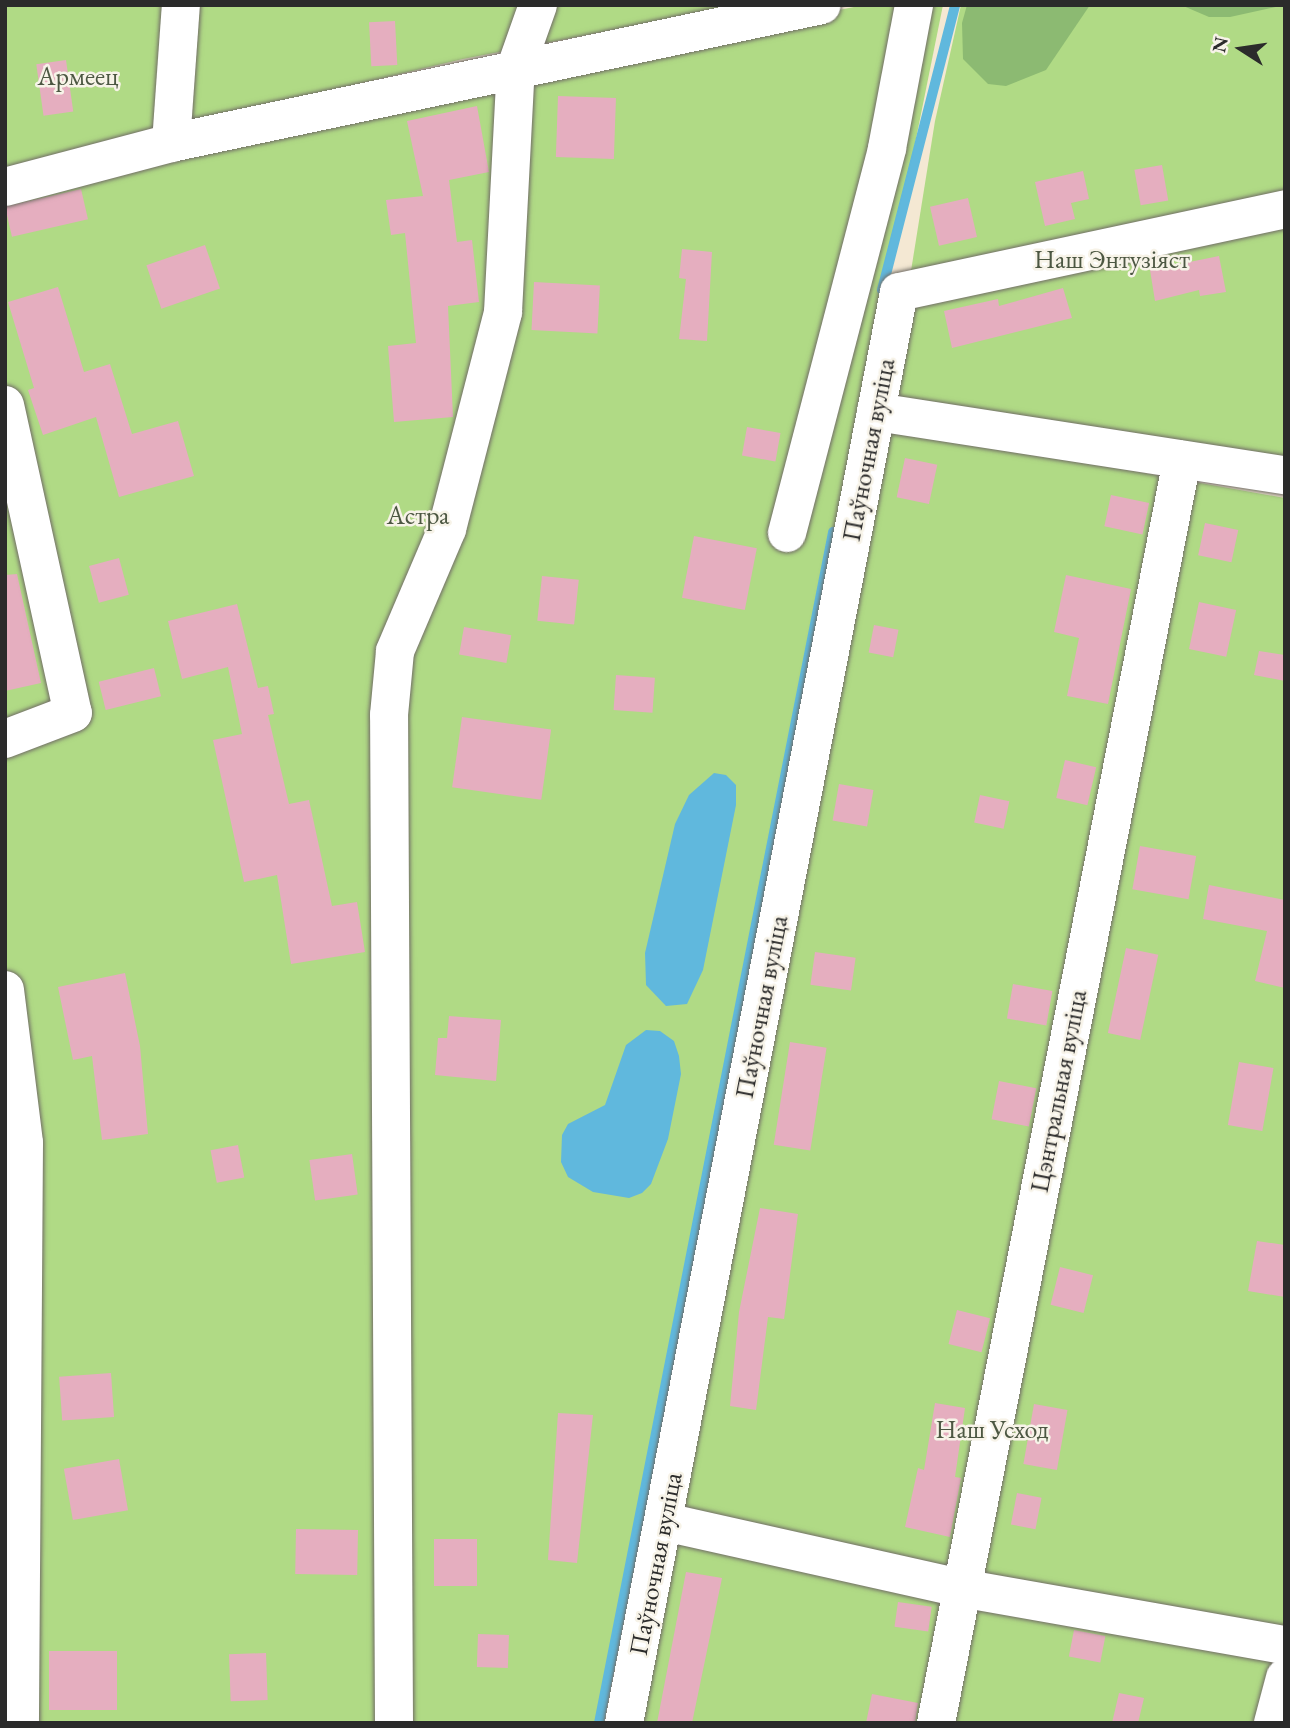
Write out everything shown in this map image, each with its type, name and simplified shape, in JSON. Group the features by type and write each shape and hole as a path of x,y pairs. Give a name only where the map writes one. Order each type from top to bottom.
{"lane":[{"path":"171,143 181,5"},
{"path":"394,1723 389,715 396,651 447,530 503,312 516,67 538,5"},
{"path":"5,187 171,143 516,67 822,5"},
{"path":"787,533 887,148 914,5"},
{"name":"Паўночная вуліца","path":"624,1723 665,1522 900,292 1285,209"},
{"path":"5,405 73,713 5,739"},
{"path":"876,412 1285,475"},
{"name":"Цэнтральная вуліца","path":"936,1723 1182,460"},
{"path":"5,990 24,1143 20,1723"},
{"path":"665,1522 961,1588 1285,1645"},
{"path":"1273,1723 1285,1678"}],"green space":[{"name":"Армеец","path":"5,5 743,5 463,59 5,168"},
{"name":"Астра","path":"864,5 943,5 596,1723 5,1723 5,200 214,134"},
{"name":"Наш Энтузіяст","path":"961,5 1285,5 1285,465 891,396 935,121"},
{"path":"967,5 1090,5 1046,70 1006,86 988,84 963,59 962,23"},
{"path":"1181,5 1285,5 1230,17 1209,17"},
{"name":"Наш Усход","path":"888,427 1285,498 1285,1623 1255,1723 638,1723"}],"water":[{"path":"714,773 726,775 736,785 736,805 703,970 687,1004 666,1006 646,985 645,953 675,824 689,795"},
{"path":"646,1030 660,1031 674,1041 679,1056 681,1074 668,1139 651,1184 642,1193 629,1198 593,1192 568,1177 561,1162 562,1135 568,1124 605,1105 626,1045"}],"building":[{"path":"395,21 397,65 371,66 369,22"},
{"path":"66,60 73,111 44,116 36,64"},
{"path":"558,96 616,98 614,159 556,157"},
{"path":"477,106 489,172 449,180 457,242 472,240 479,302 448,306 453,417 394,422 388,346 416,343 405,233 391,235 386,200 423,196 407,121"},
{"path":"1162,165 1168,200 1141,205 1134,170"},
{"path":"1083,171 1089,199 1071,203 1075,219 1045,226 1035,182"},
{"path":"81,189 88,219 12,237 5,207"},
{"path":"968,198 977,237 939,246 930,207"},
{"path":"205,245 220,288 161,309 146,265"},
{"path":"682,249 712,252 707,341 679,339 686,279 679,278"},
{"path":"1219,256 1226,292 1200,296 1199,290 1155,301 1150,270"},
{"path":"534,282 600,285 597,333 531,330"},
{"path":"58,287 84,372 110,364 132,434 178,421 194,476 119,497 96,417 43,435 28,390 34,388 8,302"},
{"path":"1063,288 1072,318 952,348 944,311 998,299 999,306"},
{"path":"747,427 780,433 775,461 742,456"},
{"path":"905,458 937,465 929,504 897,497"},
{"path":"1111,495 1149,503 1142,534 1104,526"},
{"path":"1205,523 1238,530 1231,562 1198,555"},
{"path":"694,536 757,548 745,610 682,598"},
{"path":"119,558 129,595 99,603 89,566"},
{"path":"17,574 41,683 5,691 5,575"},
{"path":"1066,575 1131,589 1108,704 1067,696 1079,638 1054,632"},
{"path":"542,576 579,580 574,625 537,621"},
{"path":"1199,602 1236,610 1226,657 1189,649"},
{"path":"237,604 258,688 268,686 274,714 268,715 289,804 309,800 332,906 357,902 365,952 291,964 277,875 244,882 213,740 242,734 228,667 182,679 168,621"},
{"path":"874,625 899,630 893,657 869,652"},
{"path":"464,627 511,635 506,663 459,655"},
{"path":"1259,651 1285,655 1285,681 1254,675"},
{"path":"154,668 161,696 106,710 99,682"},
{"path":"616,675 655,678 652,713 614,710"},
{"path":"462,717 551,730 541,800 452,787"},
{"path":"1065,760 1096,767 1087,805 1056,798"},
{"path":"839,784 873,790 867,827 833,820"},
{"path":"980,795 1009,801 1004,829 974,822"},
{"path":"1140,846 1196,856 1188,899 1132,889"},
{"path":"1209,885 1285,900 1285,988 1255,981 1267,931 1203,919"},
{"path":"1126,948 1158,955 1140,1040 1108,1033"},
{"path":"815,952 856,958 851,990 810,985"},
{"path":"125,973 140,1046 148,1134 102,1140 92,1056 73,1060 58,987"},
{"path":"1013,984 1052,991 1046,1025 1007,1018"},
{"path":"449,1016 501,1020 496,1081 435,1075 438,1038 447,1038"},
{"path":"790,1042 827,1048 810,1151 774,1145"},
{"path":"1239,1062 1273,1068 1262,1131 1228,1125"},
{"path":"999,1081 1036,1088 1029,1127 992,1119"},
{"path":"238,1145 244,1177 217,1183 211,1150"},
{"path":"352,1154 358,1195 315,1201 309,1160"},
{"path":"760,1208 798,1214 784,1319 768,1317 756,1410 730,1406 739,1312"},
{"path":"1257,1241 1285,1245 1285,1297 1248,1291"},
{"path":"1060,1267 1093,1275 1084,1313 1051,1305"},
{"path":"957,1310 990,1318 982,1352 949,1344"},
{"path":"111,1373 114,1417 62,1421 59,1377"},
{"path":"935,1403 965,1408 955,1477 961,1478 950,1537 905,1527 918,1468 924,1470"},
{"path":"1034,1404 1067,1410 1057,1470 1023,1464"},
{"path":"558,1413 593,1415 577,1563 548,1560"},
{"path":"119,1459 128,1510 73,1520 64,1469"},
{"path":"1017,1493 1042,1498 1035,1529 1011,1524"},
{"path":"296,1529 358,1530 357,1575 295,1574"},
{"path":"434,1539 477,1539 477,1586 434,1586"},
{"path":"686,1572 722,1578 692,1723 657,1723"},
{"path":"898,1602 932,1607 928,1631 895,1627"},
{"path":"1074,1630 1105,1636 1100,1663 1069,1657"},
{"path":"478,1634 509,1635 508,1668 477,1667"},
{"path":"49,1651 117,1651 117,1710 49,1710"},
{"path":"266,1653 268,1700 231,1701 229,1654"},
{"path":"1119,1693 1144,1698 1138,1723 1112,1723"},
{"path":"872,1694 918,1703 915,1723 866,1723"}],"waterway":[{"path":"882,290 955,5"},
{"path":"599,1723 833,532"}]}
